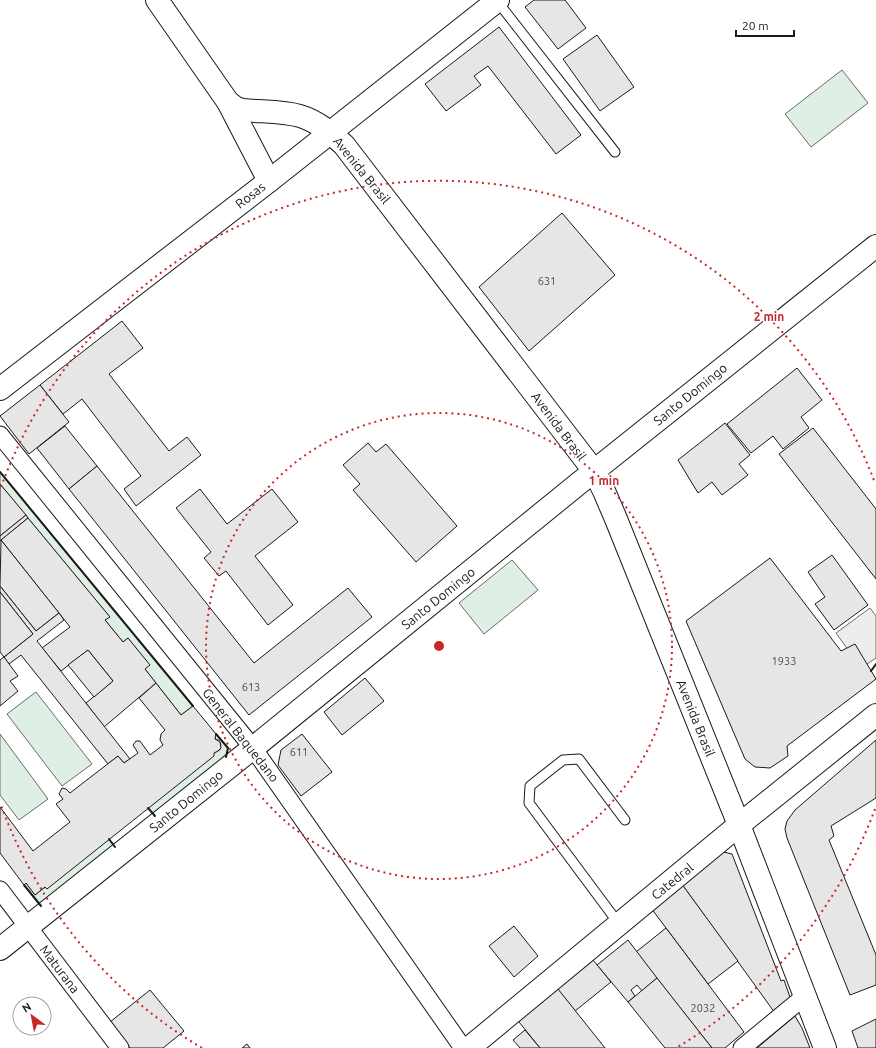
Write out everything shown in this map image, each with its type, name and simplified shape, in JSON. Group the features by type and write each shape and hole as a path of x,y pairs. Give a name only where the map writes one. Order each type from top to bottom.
{"main road":[{"path":"157,0 228,102 269,181"},
{"name":"Rosas","path":"0,389 269,181 498,0"},
{"name":"Avenida Brasil","path":"228,102 236,108 243,110 298,116 307,119 330,132 344,145 594,471 616,518 739,826 825,1048"},
{"name":"Santo Domingo","path":"0,949 253,748 594,471 876,246"},
{"name":"Catedral","path":"469,1048 876,715"}],"street":[{"name":"General Baquedano","path":"0,435 253,748 463,1048"},
{"name":"Maturana","path":"0,890 120,1048"},
{"path":"742,1048 805,996"}],"lane":[{"path":"498,0 615,152"},
{"path":"619,924 529,803 530,786 564,760 579,759 625,820"}],"green space":[{"path":"842,70 868,103 811,147 785,114"},
{"path":"0,472 193,706 181,715 145,669 149,665 128,638 123,642 105,620 109,616 0,484"},
{"path":"512,560 538,590 484,634 459,603"},
{"path":"36,692 92,764 62,786 7,714"},
{"path":"0,734 48,799 19,820 0,795"},
{"path":"216,734 228,748 226,759 155,816 148,808 214,753 220,750 221,744 219,740 215,739"},
{"path":"109,839 115,848 41,906 24,885 26,883 35,895"}],"shaded area":[{"path":"870,608 876,616 876,658 861,668 836,633"}],"building":[{"path":"534,0 565,0 586,28 558,49 525,7"},
{"path":"499,27 581,135 556,154 488,66 474,76 481,85 446,111 425,84"},
{"path":"597,35 634,87 600,111 563,59"},
{"path":"562,213 615,275 529,351 479,287"},
{"path":"122,321 143,348 109,374 169,451 187,437 201,455 136,506 124,489 141,476 82,399 63,414 40,385"},
{"path":"797,368 822,400 801,417 809,428 783,449 773,436 751,453 727,424"},
{"path":"40,385 69,422 29,454 0,416"},
{"path":"725,423 750,455 739,464 748,475 722,495 712,482 698,493 678,460"},
{"path":"65,426 97,466 69,489 37,448"},
{"path":"813,428 876,509 876,579 779,454"},
{"path":"368,443 376,452 386,444 457,526 416,562 353,490 360,484 343,465"},
{"path":"97,466 254,663 348,588 372,617 249,715 69,489"},
{"path":"0,484 26,515 0,536"},
{"path":"200,489 227,524 272,489 298,522 255,556 293,605 268,625 226,571 219,576 204,558 211,552 176,508"},
{"path":"26,515 28,518 0,541 0,536"},
{"path":"28,518 110,617 105,620 123,642 128,638 150,665 145,669 156,683 104,727 86,703 113,681 88,650 61,671 42,648 70,627 1,540"},
{"path":"1,540 59,613 36,631 0,586"},
{"path":"832,555 868,605 834,630 815,604 825,597 808,572"},
{"path":"770,558 841,651 855,644 876,679 787,746 788,756 770,768 755,767 745,759 686,621"},
{"path":"0,586 36,631 59,613 64,620 37,641 130,759 124,763 118,756 108,764 21,655 9,664 4,657 33,634 0,592"},
{"path":"0,592 33,634 4,657 0,652"},
{"path":"88,650 113,681 94,697 68,665"},
{"path":"4,657 18,676 10,681 18,691 0,706 0,660"},
{"path":"365,678 384,701 342,735 324,712"},
{"path":"156,683 181,715 193,706 216,734 215,739 220,742 221,748 214,753 214,756 47,889 45,887 35,895 26,883 24,885 0,853 0,807 33,851 70,822 56,804 63,799 59,794 62,788 66,789 70,793 118,756 124,763 138,753 133,745 136,741 140,741 150,755 163,745 160,740 161,734 165,730 139,698"},
{"path":"302,734 332,772 301,796 278,765 281,750"},
{"path":"876,740 876,798 831,826 834,836 829,840 876,955 876,985 850,995 787,838 785,829 787,821 795,810"},
{"path":"719,851 732,854 781,981 784,980 791,1000 775,1013 681,883"},
{"path":"681,883 738,961 708,984 651,908"},
{"path":"514,926 538,956 514,977 489,946"},
{"path":"666,928 744,1032 725,1048 712,1048 636,952"},
{"path":"628,940 657,978 642,991 637,985 631,990 635,996 628,1002 597,965"},
{"path":"593,960 611,982 575,1011 557,989"},
{"path":"657,978 712,1048 665,1048 628,1002"},
{"path":"554,984 605,1048 540,1048 515,1017"},
{"path":"150,990 184,1031 163,1048 130,1048 110,1022"},
{"path":"795,1016 802,1028 810,1048 757,1048"},
{"path":"876,1019 876,1048 858,1048 852,1031"},
{"path":"525,1030 540,1048 520,1048 513,1040"},
{"path":"247,1044 250,1048 242,1048"}],"wall":[{"path":"0,472 193,706"},
{"path":"871,671 876,664"},
{"path":"216,734 228,748 226,757"},
{"path":"148,808 155,816"},
{"path":"109,839 115,847"},
{"path":"24,885 41,906"}]}
